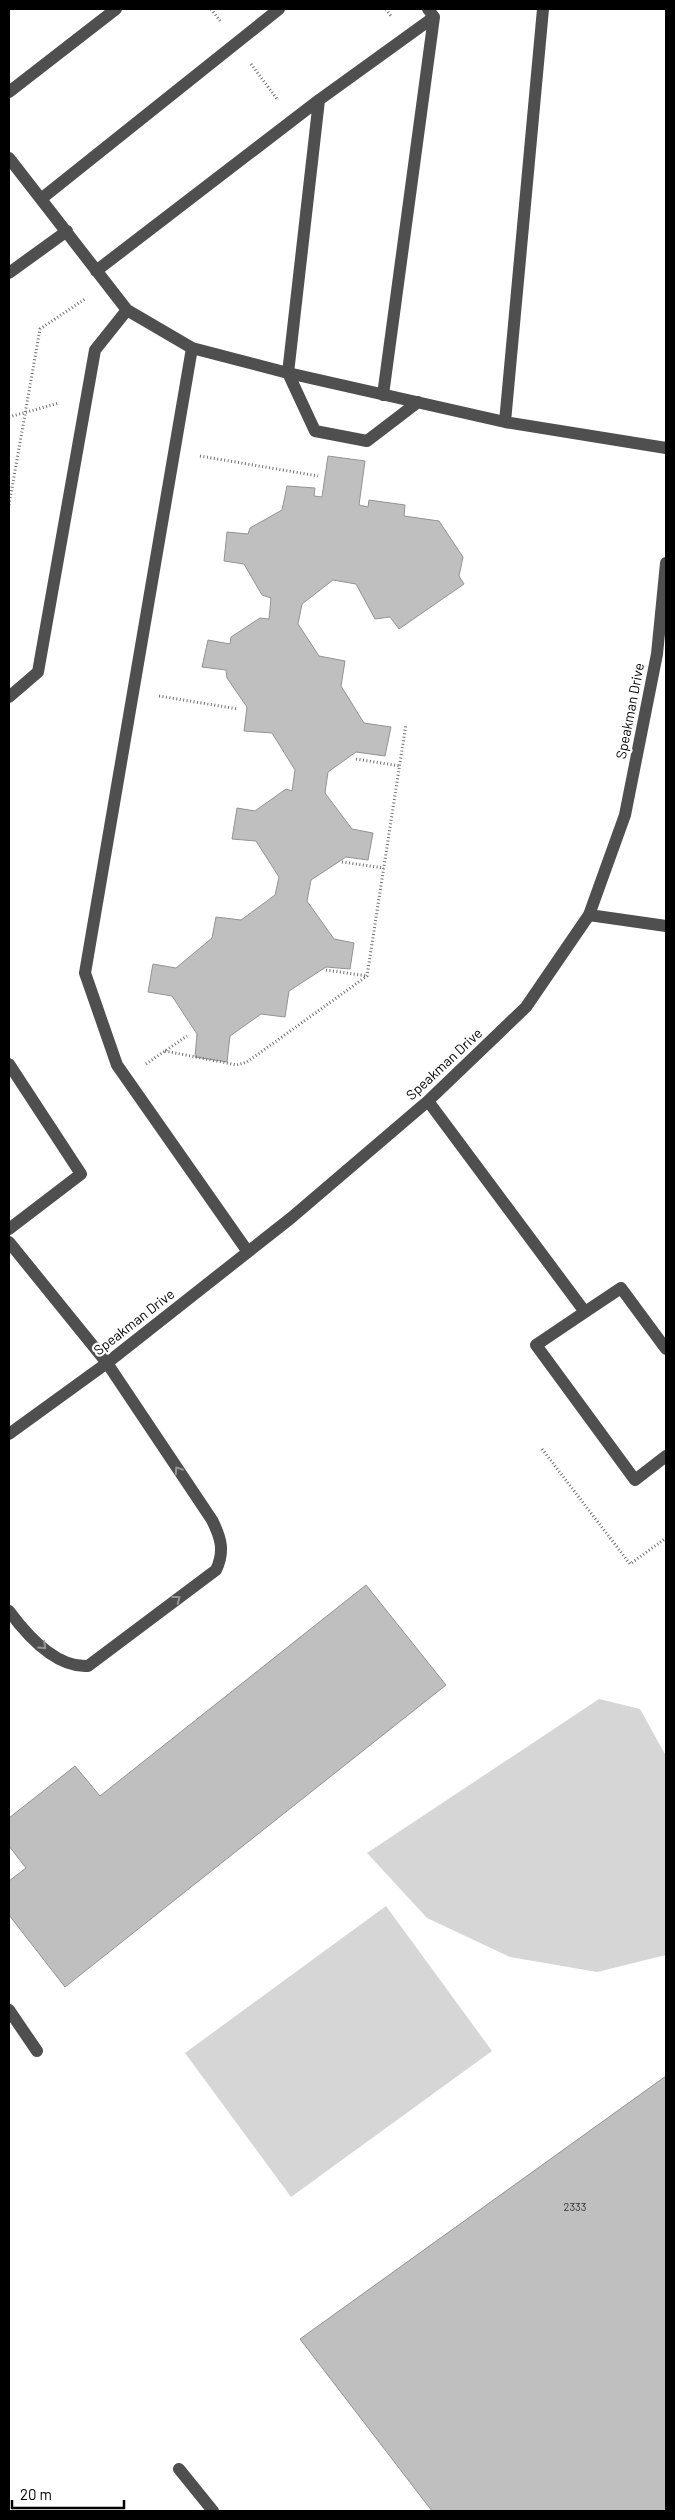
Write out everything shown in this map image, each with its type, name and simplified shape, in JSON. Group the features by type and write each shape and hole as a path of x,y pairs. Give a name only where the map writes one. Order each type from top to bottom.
{"street":[{"path":"9,92 116,9"},
{"path":"41,199 279,9"},
{"path":"505,422 543,9"},
{"path":"96,271 431,13"},
{"path":"383,395 431,13"},
{"path":"319,100 288,373 315,431 367,441 418,402"},
{"path":"9,158 127,310 192,348 288,373 505,422 666,448"},
{"path":"9,273 67,231"},
{"path":"9,697 38,672 95,350 127,310"},
{"path":"192,348 85,973 117,1065 248,1252"},
{"name":"Speakman Drive","path":"9,1434 107,1363 292,1218 428,1101 526,1007 589,915 625,815 657,654 666,562"},
{"path":"589,915 666,926"},
{"path":"9,1064 81,1174 9,1229"},
{"path":"428,1101 585,1312"},
{"path":"9,1242 107,1363 212,1520 219,1536 222,1557 216,1570 88,1666 78,1667 52,1655 13,1625 9,1611"},
{"path":"666,1349 621,1288 536,1344 635,1480 666,1456"},
{"path":"9,2010 36,2051"},
{"path":"179,2469 213,2511"}],"path":[{"path":"9,505 40,329 107,285"},
{"path":"9,416 87,396"},
{"path":"174,452 318,476"},
{"path":"134,692 238,709"},
{"path":"165,1051 236,1065 247,1062 367,976 406,724"},
{"path":"356,760 400,766"},
{"path":"342,862 384,868"},
{"path":"326,970 367,976"},
{"path":"126,1078 187,1036"},
{"path":"542,1449 630,1564 666,1538"}],"shaded area":[{"path":"599,1699 640,1709 666,1756 666,1955 597,1972 510,1957 427,1918 367,1853"},
{"path":"386,1906 492,2051 291,2197 185,2053"}],"building":[{"path":"328,456 365,461 359,505 368,507 369,500 405,505 404,516 439,521 463,557 459,576 464,584 399,629 390,617 375,619 356,584 333,580 302,604 298,624 319,656 345,661 341,686 364,723 391,727 385,756 356,752 328,772 325,793 352,829 373,833 368,860 346,857 311,880 307,901 334,939 354,943 350,969 326,967 289,991 285,1017 261,1014 230,1036 227,1062 195,1057 197,1034 172,996 148,992 153,964 176,968 212,938 216,917 241,920 275,895 279,877 256,841 232,839 237,808 255,811 286,789 292,791 295,770 272,733 244,731 247,707 227,678 226,670 202,667 208,640 230,644 231,637 260,618 269,619 271,598 262,595 244,564 224,561 227,532 248,534 250,528 282,510 287,486 315,488 314,496 322,497"},
{"path":"366,1585 446,1685 65,1987 9,1915 9,1881 26,1868 9,1846 9,1818 75,1766 100,1796"},
{"path":"666,2076 666,2511 432,2511 300,2339"}]}
